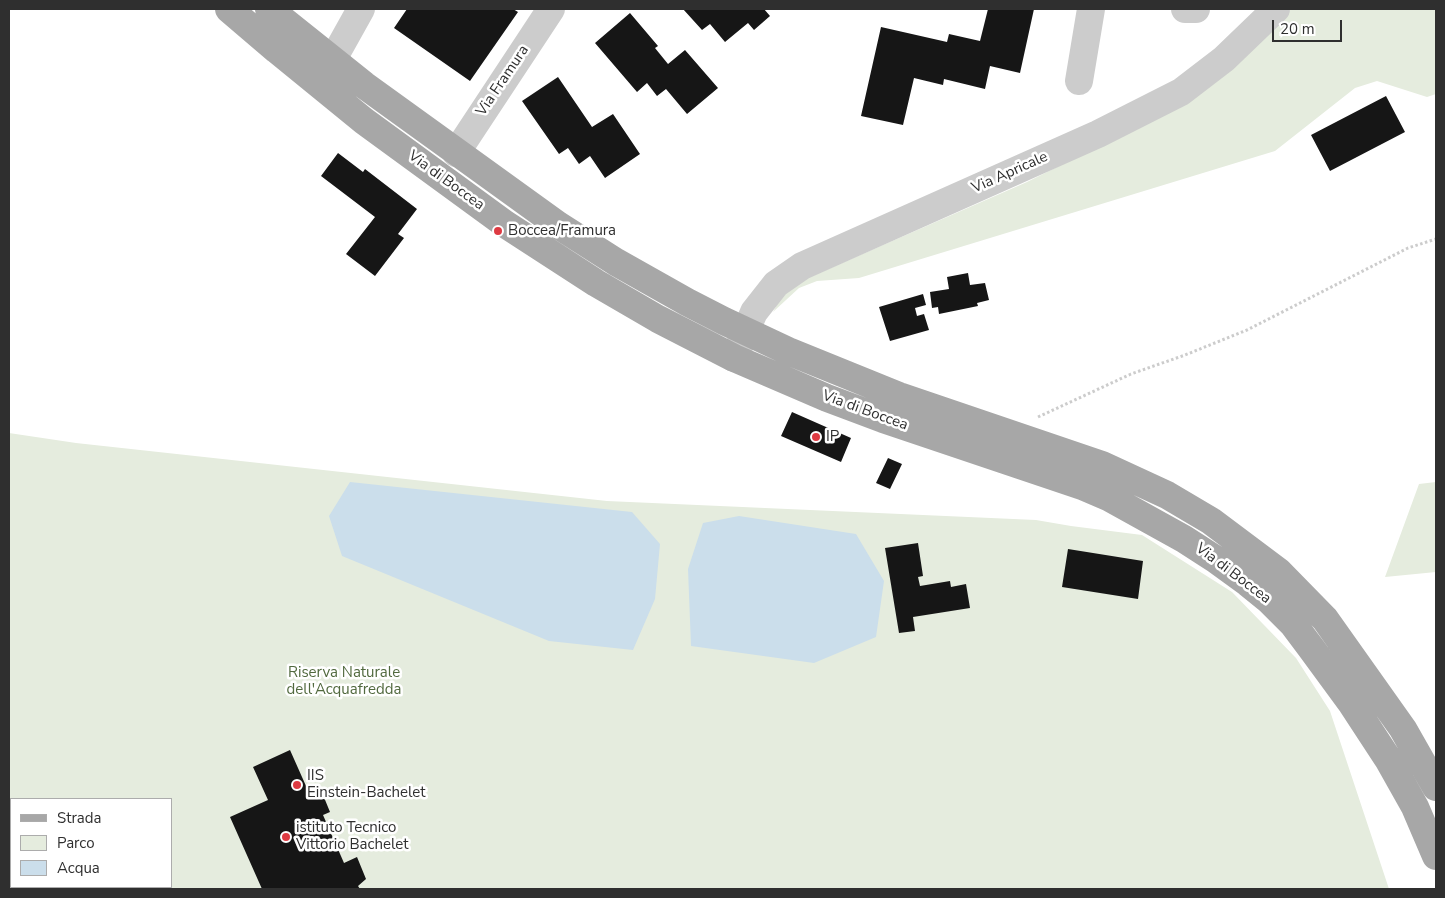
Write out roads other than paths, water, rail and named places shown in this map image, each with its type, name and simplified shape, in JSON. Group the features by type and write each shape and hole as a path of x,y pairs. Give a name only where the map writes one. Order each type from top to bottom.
{"main road":[{"name":"Via di Boccea","path":"229,9 364,121 505,224 596,283 658,319 734,358 804,389 873,415 1082,486 1110,498 1184,539 1222,564 1276,607 1293,624 1317,655 1352,704 1388,760 1415,807 1436,856"},
{"name":"Via di Boccea","path":"269,9 332,60 456,153 558,225 679,298 746,332 899,396 1102,465 1167,494 1219,527 1279,572 1330,625 1402,729 1436,787"}],"street":[{"path":"332,60 361,9"},
{"name":"Via Framura","path":"456,153 551,9"},
{"path":"1079,81 1092,9"},
{"path":"1185,9 1196,9"},
{"name":"Via Apricale","path":"734,358 754,312 776,284 802,266 1098,134 1181,92 1224,59 1276,9"}],"water":[{"path":"350,482 632,512 660,544 655,599 633,650 549,641 342,556 329,516"},
{"path":"739,516 856,534 884,581 876,637 814,663 691,646 688,569 703,523"}],"place":[{"name":"Boccea/Framura","path":"498,231"},
{"name":"IP","path":"816,437"},
{"name":"IIS Einstein-Bachelet","path":"297,785"},
{"name":"istituto Tecnico Vittorio Bachelet","path":"286,837"}],"park label":[{"name":"Riserva Naturale dell'Acquafredda","path":"344,682"}]}
